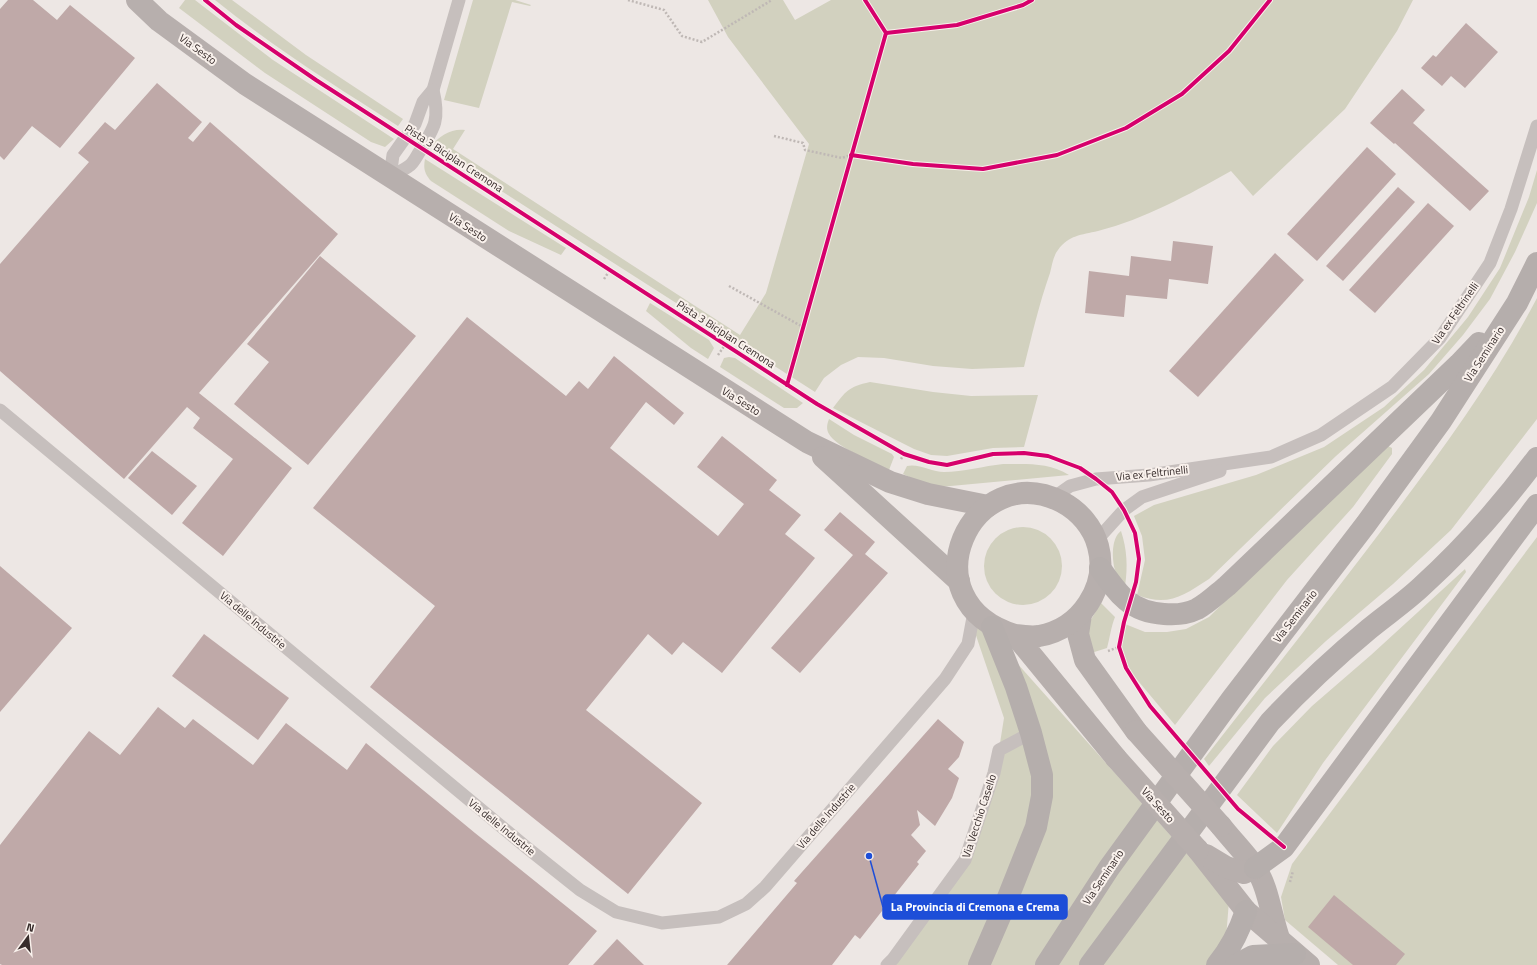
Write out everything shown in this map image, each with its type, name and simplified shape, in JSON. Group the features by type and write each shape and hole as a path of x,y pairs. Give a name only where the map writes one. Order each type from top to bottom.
{"main road":[{"name":"Via Seminario","path":"1046,965 1118,856 1231,700 1366,524 1441,421 1517,303 1537,263"},
{"path":"1100,568 1116,591 1130,604 1151,613 1184,614 1197,608 1227,586 1460,364 1517,303"},
{"path":"1090,965 1270,722 1300,690 1369,629 1420,588 1468,541 1516,487 1537,458"},
{"path":"1255,868 1284,847 1537,505"},
{"path":"979,965 1005,905 1036,826 1042,796 1042,775 1031,733 1016,688 992,627"},
{"path":"1217,965 1238,935 1246,911"},
{"path":"1236,965 1253,956 1295,954"}],"street":[{"name":"Via Sesto","path":"137,0 159,21 245,84 808,442 890,482 928,494 988,506"},
{"name":"Via Sesto","path":"808,442 958,581"},
{"name":"Via Sesto","path":"1031,493 1053,498 1072,507 1087,522 1100,554 1100,568 1095,593 1081,614 1062,629 1039,636 1015,635 992,627 974,612 958,581 957,560 962,539 972,521 988,506 1008,496 1031,493"},
{"path":"1081,614 1078,634 1085,660 1136,731 1221,826 1255,868 1267,894 1273,922 1295,954"},
{"name":"Via Sesto","path":"1015,635 1116,758 1198,850 1246,911 1295,954"},
{"path":"1198,850 1226,867 1244,873 1255,868"},
{"path":"1246,911 1252,890 1255,868"}],"lane":[{"path":"390,177 393,155 415,124 423,102 434,90 459,0"},
{"path":"390,177 410,166 432,132 435,124 437,104 434,90"},
{"name":"Via ex Feltrinelli","path":"1053,498 1070,486 1096,479 1149,475 1271,457 1321,435 1392,387 1440,338 1490,263 1511,209 1537,126"},
{"name":"Via delle Industrie","path":"0,410 526,847 580,890 616,912 662,923 719,917 746,904 765,887 945,679 968,644 974,612"},
{"name":"Via ex Feltrinelli","path":"1096,541 1124,510 1142,497 1255,460"},
{"name":"Via Vecchio Casello","path":"887,965 893,959 965,860 994,773 999,750 1031,733"}],"path":[{"path":"628,0 664,10 682,36 702,42 772,0"},
{"path":"774,136 804,143 805,150 842,158 851,155 859,156"},
{"path":"849,163 854,148"},
{"path":"604,265 616,274"},
{"path":"604,279 610,270"},
{"path":"729,286 803,327"},
{"path":"801,334 805,320"},
{"path":"897,450 910,456"},
{"path":"1120,640 1119,647 1121,654"}],"green space":[{"path":"185,0 195,0 273,60 394,139 385,147 371,142 265,73 179,8"},
{"path":"215,0 232,0 306,55 403,119 398,126 282,50"},
{"path":"473,0 515,0 531,5 512,2 479,108 444,100"},
{"path":"708,0 783,0 795,20 831,0 1413,0 1397,31 1345,109 1253,196 1231,171 1182,197 1133,220 1076,236 1066,241 1056,252 1054,258 1024,367 972,369 933,366 884,358 858,357 841,365 824,378 815,392 431,146 446,134 455,130 465,130 453,149 740,335 766,293 809,144 728,37"},
{"path":"425,159 566,248 561,255 509,231 431,181 425,171"},
{"path":"1537,170 1537,203 1515,252 1490,299 1463,335 1429,374 1336,456 1209,579 1183,595 1167,600 1158,600 1137,595 1145,560 1142,536 1134,516 1154,505 1256,475 1324,447 1384,407 1424,370 1468,317 1500,268 1529,197"},
{"path":"1537,298 1537,419 1451,530 1393,584 1326,641 1265,698 1209,766 1204,759 1349,573 1472,407 1506,353"},
{"path":"650,303 709,340 714,348 708,359 691,348 646,311"},
{"path":"724,358 735,358 803,403 797,408 784,408 720,367"},
{"path":"870,382 933,392 971,396 1038,395 1024,447 993,448 947,456 931,455 914,449 833,408 848,390"},
{"path":"829,419 854,435 892,454 894,457 889,470 856,454 833,439 827,430"},
{"path":"1388,446 1392,448 1392,454 1353,507 1287,580 1175,725 1129,670 1121,648 1125,624 1145,632 1167,632 1186,629 1209,617 1379,450"},
{"path":"1003,464 1029,464 1045,466 1069,475 940,487 922,483 903,474 907,466 911,465 944,472"},
{"path":"1023,527 1038,530 1050,539 1059,551 1062,566 1059,581 1050,593 1038,602 1023,605 1008,602 996,593 987,581 984,566 987,551 996,539 1008,530"},
{"path":"1121,531 1125,545 1126,558 1125,586 1115,570 1113,560 1115,538"},
{"path":"1537,537 1537,965 1338,965 1285,920 1281,897 1292,864"},
{"path":"1465,569 1466,572 1323,763 1277,833 1237,795 1273,746 1312,706 1371,655"},
{"path":"1101,603 1115,617 1107,648 1088,654 1087,626"},
{"path":"966,606 1229,901 1226,938 1209,965 892,965 967,861 997,762 1004,718"}],"building":[{"path":"8,0 33,0 57,20 70,5 135,58 60,148 32,126 4,160 0,156 0,9"},
{"path":"1466,23 1498,52 1465,88 1451,76 1442,86 1421,68 1433,55 1436,57"},
{"path":"157,83 202,122 188,138 193,142 210,122 338,234 199,393 292,468 223,556 182,523 233,459 193,428 200,418 187,407 124,479 0,371 0,264 89,162 78,153 105,122 115,130"},
{"path":"1402,89 1425,110 1413,123 1489,191 1470,211 1395,143 1394,144 1370,123"},
{"path":"1367,147 1396,174 1317,261 1287,234"},
{"path":"1398,187 1415,202 1343,281 1326,266"},
{"path":"1428,203 1454,226 1375,313 1349,290"},
{"path":"1173,241 1213,246 1208,284 1169,279 1167,299 1126,295 1124,317 1085,313 1089,271 1129,276 1131,256 1171,261"},
{"path":"1275,253 1304,280 1198,397 1169,371"},
{"path":"320,256 416,336 308,465 234,404 269,362 247,344"},
{"path":"467,317 566,396 579,381 588,389 614,356 684,413 674,425 646,402 610,448 718,536 744,504 697,467 722,436 777,480 769,490 801,515 785,534 815,558 722,673 683,642 672,655 648,634 586,710 702,803 628,894 370,687 435,606 313,508"},
{"path":"152,451 197,486 172,515 128,478"},
{"path":"840,512 875,542 865,554 888,573 800,673 771,648 853,555 824,530"},
{"path":"0,566 72,628 0,712"},
{"path":"204,634 289,698 258,740 172,676"},
{"path":"158,707 185,728 193,719 253,765 286,723 347,770 366,743 597,931 568,965 0,964 0,845 89,731 120,755"},
{"path":"938,719 964,742 959,757 948,769 959,778 952,798 935,826 917,810 920,825 911,835 926,851 917,862 919,864 860,939 855,935 832,965 727,965 797,883 794,881"},
{"path":"1334,895 1405,954 1396,965 1353,965 1308,927"},
{"path":"617,939 644,965 593,965"}],"cycle path":[{"name":"Pista 3 Biciplan Cremona","path":"205,0 236,25 316,80 817,404 904,454 929,462 947,465 993,454 1024,453 1048,456 1080,468 1096,479 1112,492 1124,510 1135,533 1139,559 1136,582 1124,622 1119,647 1126,668 1150,706 1238,809 1284,847"},
{"path":"787,385 886,33 865,0"},
{"path":"886,33 957,25 1023,5 1032,0"},
{"path":"851,155 913,164 983,169 1057,155 1126,128 1182,94 1229,51 1270,0"}],"place":[{"name":"La Provincia di Cremona e Crema","path":"869,856"}]}
